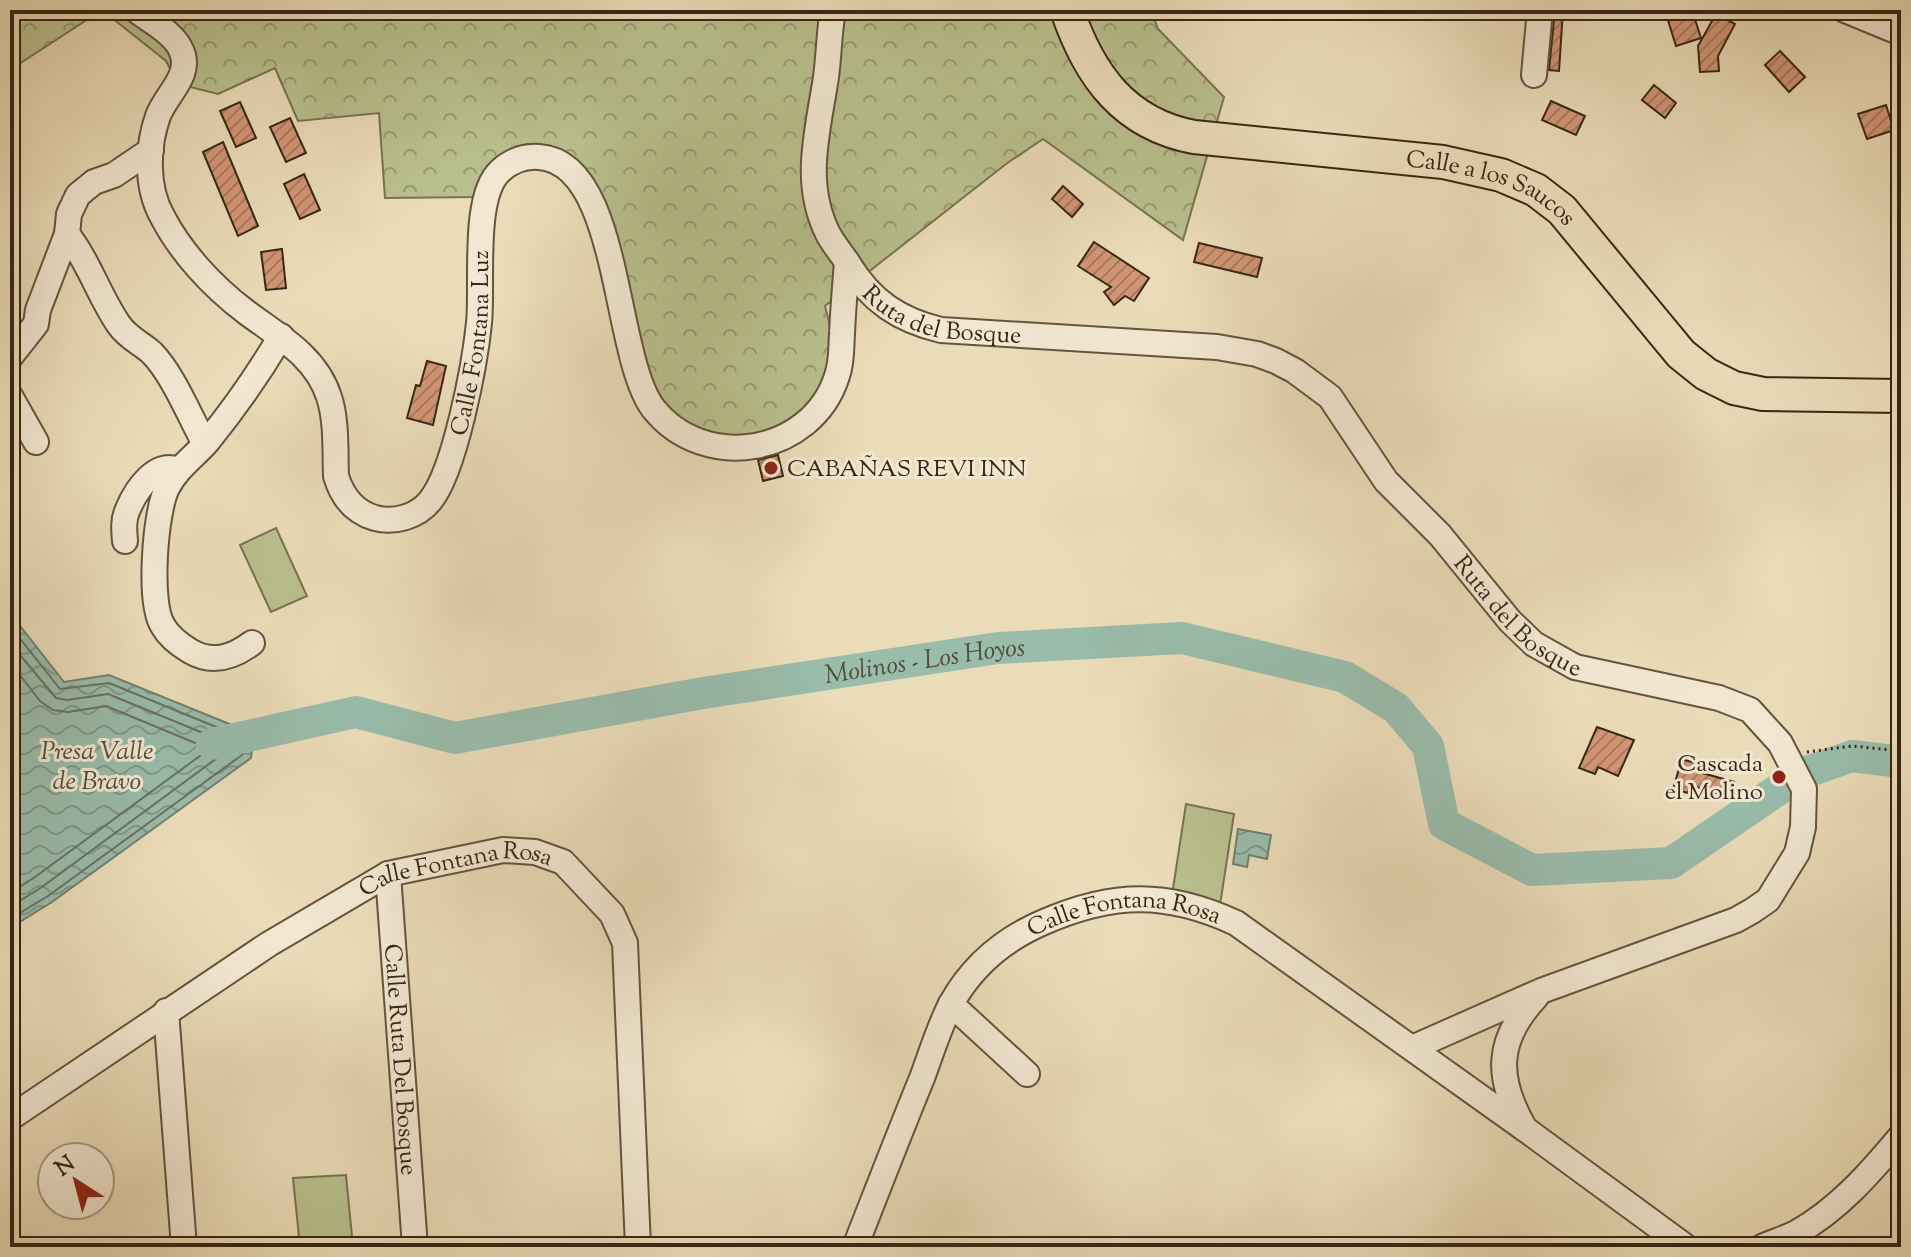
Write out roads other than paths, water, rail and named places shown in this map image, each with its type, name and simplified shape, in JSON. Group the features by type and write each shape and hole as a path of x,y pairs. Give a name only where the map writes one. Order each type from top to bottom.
{"main road":[{"name":"Calle a los Saucos","path":"1067,10 1077,37 1104,83 1121,104 1155,125 1176,134 1194,137 1443,162 1501,175 1536,190 1562,210 1681,354 1706,374 1734,388 1763,394 1901,396"}],"street":[{"name":"Calle Fontana Luz","path":"136,10 175,40 184,59 182,73 159,114 151,150 152,186 161,215 187,254 244,311 281,336 317,372 330,400 336,476 346,498 364,514 400,519 422,509 431,500 453,446 473,375 485,197 494,178 510,163 531,157 553,159 572,171 579,180 602,228 644,393 663,418 688,437 703,443 733,449 767,445 797,430 821,406 837,377 841,360 847,262"},
{"name":"Ruta del Bosque","path":"833,10 815,138 813,176 828,234 858,281 886,308 904,319 941,330 1217,347 1257,354 1295,371 1330,397 1386,481 1440,535 1510,621 1534,644 1575,667 1719,698 1750,710 1794,760 1804,789 1803,827 1797,853 1768,900 1736,920 1541,991 1412,1048"},
{"path":"1534,75 1540,10"},
{"path":"1845,10 1901,33"},
{"path":"10,357 36,324 38,310 67,234 69,214 78,195 151,150"},
{"path":"67,234 81,251 118,323 128,336 151,353 166,373 205,444"},
{"path":"252,643 235,655 217,659 197,655 179,644 161,625 155,606 156,545 166,489 178,470 205,444 258,376 281,336"},
{"path":"10,396 36,442"},
{"path":"125,541 127,510 140,489 162,467 178,470"},
{"name":"Calle Fontana Rosa","path":"10,1118 269,944 388,874 503,850 535,852 563,862 618,923 625,943 638,1247"},
{"name":"Calle Ruta Del Bosque","path":"388,874 415,1247"},
{"name":"Calle Fontana Rosa","path":"855,1247 951,1004 986,957 1014,935 1088,905 1117,899 1147,898 1191,905 1236,923 1525,1129"},
{"path":"1541,991 1516,1021 1505,1048 1503,1061 1507,1088 1515,1112 1525,1129 1686,1247"},
{"path":"951,1004 1027,1074"},
{"path":"166,1011 184,1247"},
{"path":"1762,1247 1796,1233 1835,1206 1901,1136"}],"water":[{"name":"Presa Valle de Bravo","path":"10,613 64,682 109,675 254,734 251,758 52,902 10,928"},
{"path":"1238,829 1271,835 1267,859 1249,855 1247,867 1233,864"}],"waterway":[{"name":"Molinos - Los Hoyos","path":"212,744 356,712 455,738 703,693 998,648 1182,638 1345,677 1396,708 1428,746 1444,824 1532,870 1671,863 1801,774 1852,756 1901,762"}],"place":[{"name":"CABAÑAS REVI INN","path":"771,468"},
{"name":"Cascada el Molino","path":"1779,777"}]}
